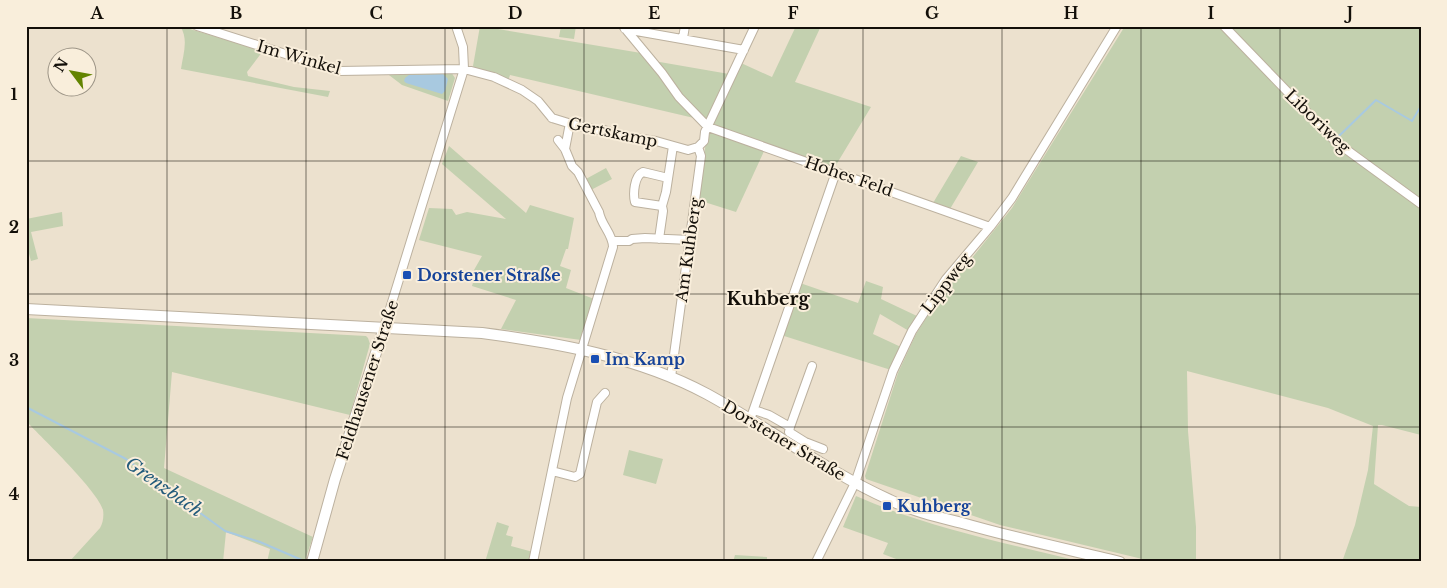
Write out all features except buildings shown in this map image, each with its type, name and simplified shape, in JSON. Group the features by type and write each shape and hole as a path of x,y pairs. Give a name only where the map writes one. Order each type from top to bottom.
{"main road":[{"name":"Dorstener Straße","path":"26,309 482,334 535,340 582,350 671,377 752,415 855,483 892,501 936,516 1120,562"},
{"name":"Feldhausener Straße","path":"312,562 334,478 384,328"}],"street":[{"name":"Im Winkel","path":"197,26 339,71 464,69 494,77 533,97 552,122"},
{"path":"683,38 685,26"},
{"name":"Am Kuhberg","path":"671,377 701,156 698,148 704,140 708,127 755,26"},
{"name":"Lippweg","path":"816,562 855,483 893,371 912,331 946,279 1012,198 1117,26"},
{"name":"Liboriweg","path":"1224,26 1336,142 1421,204"},
{"name":"Feldhausener Straße","path":"384,328 464,69 463,47 457,27"},
{"path":"627,27 744,50"},
{"path":"627,27 679,97 708,127"},
{"name":"Gertskamp","path":"552,122 570,123 688,150 698,148"},
{"path":"532,562 568,398 613,246 613,241 578,172 566,155 565,149 570,123"},
{"name":"Hohes Feld","path":"708,127 990,227"},
{"path":"558,140 565,149"},
{"name":"Gertskamp","path":"659,239 664,211 662,206 673,146"},
{"name":"Gertskamp","path":"662,206 635,202 637,177 642,172 668,178"},
{"path":"790,427 768,414 752,415 836,172"},
{"path":"613,241 629,241 632,239 690,240"},
{"path":"812,366 789,432 805,442 823,449"},
{"path":"552,471 576,477 580,474 597,402 605,393"}],"green space":[{"path":"180,26 263,51 247,72 248,76 294,87 330,91 328,97 181,69 185,42"},
{"path":"480,26 641,53 694,118 510,75 508,81 475,69 473,66"},
{"path":"561,26 576,26 574,39 559,37"},
{"path":"796,26 821,26 795,82 871,107 836,165 831,167 714,126 713,123 741,63 772,77"},
{"path":"1125,26 1421,26 1421,435 1378,425 1374,484 1409,506 1421,507 1421,562 1342,562 1355,525 1368,470 1373,426 1328,408 1187,371 1188,431 1196,527 1196,562 1155,562 1000,525 866,479 865,476 898,373 916,334 935,304 1012,208"},
{"path":"654,61 729,74 707,119 702,120"},
{"path":"385,72 451,72 455,78 448,101 402,85"},
{"path":"714,131 765,149 736,212 698,200 707,134"},
{"path":"449,146 526,213 530,205 574,218 568,249 566,249 560,266 571,270 566,288 594,299 581,340 501,329 516,300 472,286 474,279 470,277 482,256 419,240 429,208 452,209 456,215 467,212 506,219 442,164"},
{"path":"961,156 978,162 950,209 933,203"},
{"path":"606,168 612,179 589,191 584,180"},
{"path":"62,212 63,226 31,232 38,259 31,261 26,243 26,219"},
{"path":"866,281 883,287 881,299 917,316 909,331 880,314 873,334 901,347 891,370 781,335 800,283 858,303"},
{"path":"26,318 366,336 370,344 350,415 172,372 164,468 313,537 305,560 307,562 267,562 270,549 226,532 223,562 69,562 100,528 103,510 99,501 81,478 26,421"},
{"path":"629,450 663,459 656,484 623,475"},
{"path":"856,496 939,526 1083,562 904,562 883,554 888,543 843,527"},
{"path":"497,522 509,526 506,535 513,537 511,546 533,552 531,562 485,562"},
{"path":"735,555 767,557 767,562 733,562"}],"water":[{"path":"443,74 448,79 445,91 442,94 404,81 409,75"}],"waterway":[{"path":"1339,136 1376,100 1412,121 1421,106"},
{"name":"Grenzbach","path":"26,407 126,459 225,531 260,542 304,561"}],"place":[{"name":"Dorstener Straße","path":"407,275"},
{"name":"Im Kamp","path":"595,359"},
{"name":"Kuhberg","path":"887,506"}],"district":[{"name":"Kuhberg","path":"768,299"}]}
